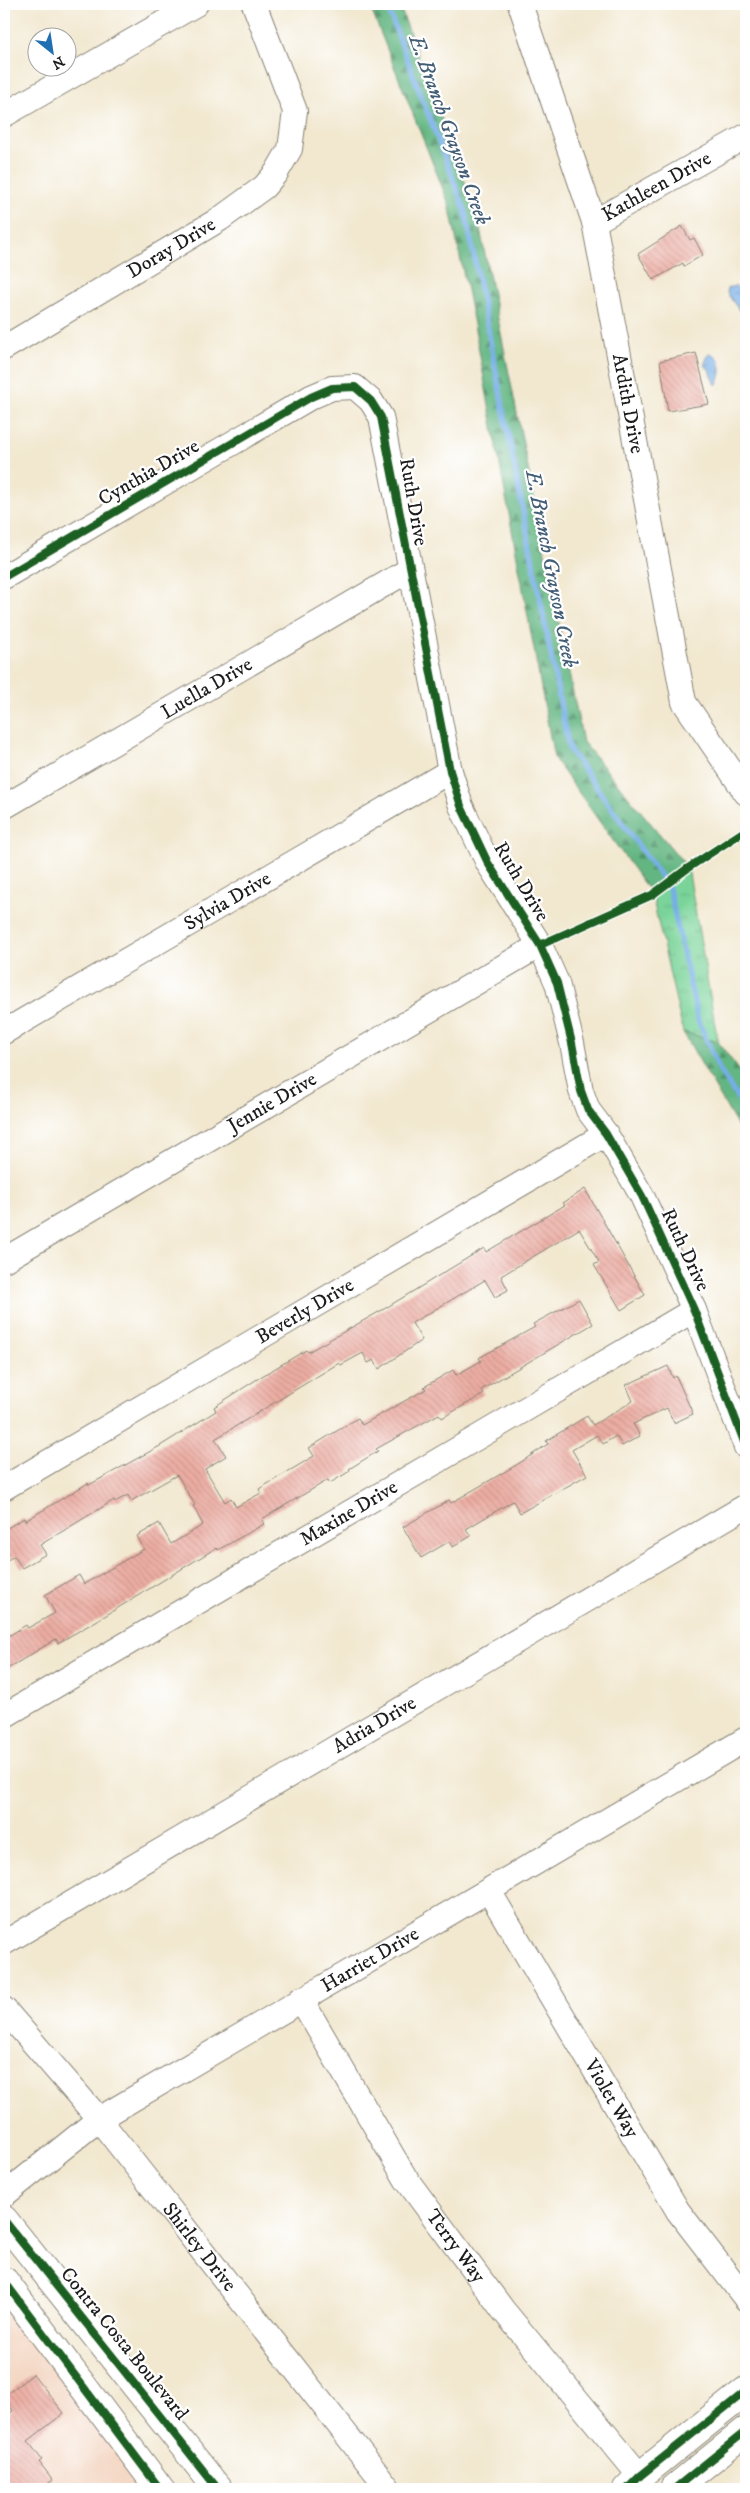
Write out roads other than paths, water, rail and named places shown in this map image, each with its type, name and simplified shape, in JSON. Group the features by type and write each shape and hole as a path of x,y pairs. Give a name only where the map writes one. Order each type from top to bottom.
{"main road":[{"name":"Contra Costa Boulevard","path":"4,2220 218,2489"},
{"path":"4,2281 160,2489"},
{"path":"633,2483 746,2391"},
{"path":"674,2489 746,2431"}],"street":[{"path":"4,115 196,4"},
{"name":"Doray Drive","path":"4,348 220,219 264,187 276,173 290,149 295,111 254,4"},
{"name":"Ardith Drive","path":"520,4 594,222 684,702 746,793"},
{"name":"Kathleen Drive","path":"594,222 746,136"},
{"name":"Ruth Drive","path":"311,396 332,388 356,387 371,401 381,418 409,570 450,770 461,806 488,863 540,945 557,982 572,1043 581,1091 588,1110 606,1134 642,1196 694,1310 746,1447"},
{"name":"Cynthia Drive","path":"4,577 311,396"},
{"name":"Luella Drive","path":"4,807 409,570"},
{"name":"Sylvia Drive","path":"4,1032 450,770"},
{"name":"Jennie Drive","path":"4,1260 540,945"},
{"name":"Beverly Drive","path":"4,1488 606,1134"},
{"name":"Maxine Drive","path":"4,1716 694,1310"},
{"name":"Adria Drive","path":"4,1943 746,1506"},
{"name":"Harriet Drive","path":"4,2195 99,2119 746,1739"},
{"name":"Violet Way","path":"489,1890 678,2211 746,2299"},
{"name":"Terry Way","path":"301,1999 406,2179 633,2483"},
{"name":"Shirley Drive","path":"4,2009 99,2119 390,2489"}],"water":[{"path":"735,286 740,291 745,304 744,311 741,313 727,293 728,288"},
{"path":"709,353 717,358 721,367 719,381 716,385 709,369 704,365"}],"waterway":[{"name":"E. Branch Grayson Creek","path":"386,4 465,210 569,749 669,888 698,1020 720,1071 746,1111"}]}
